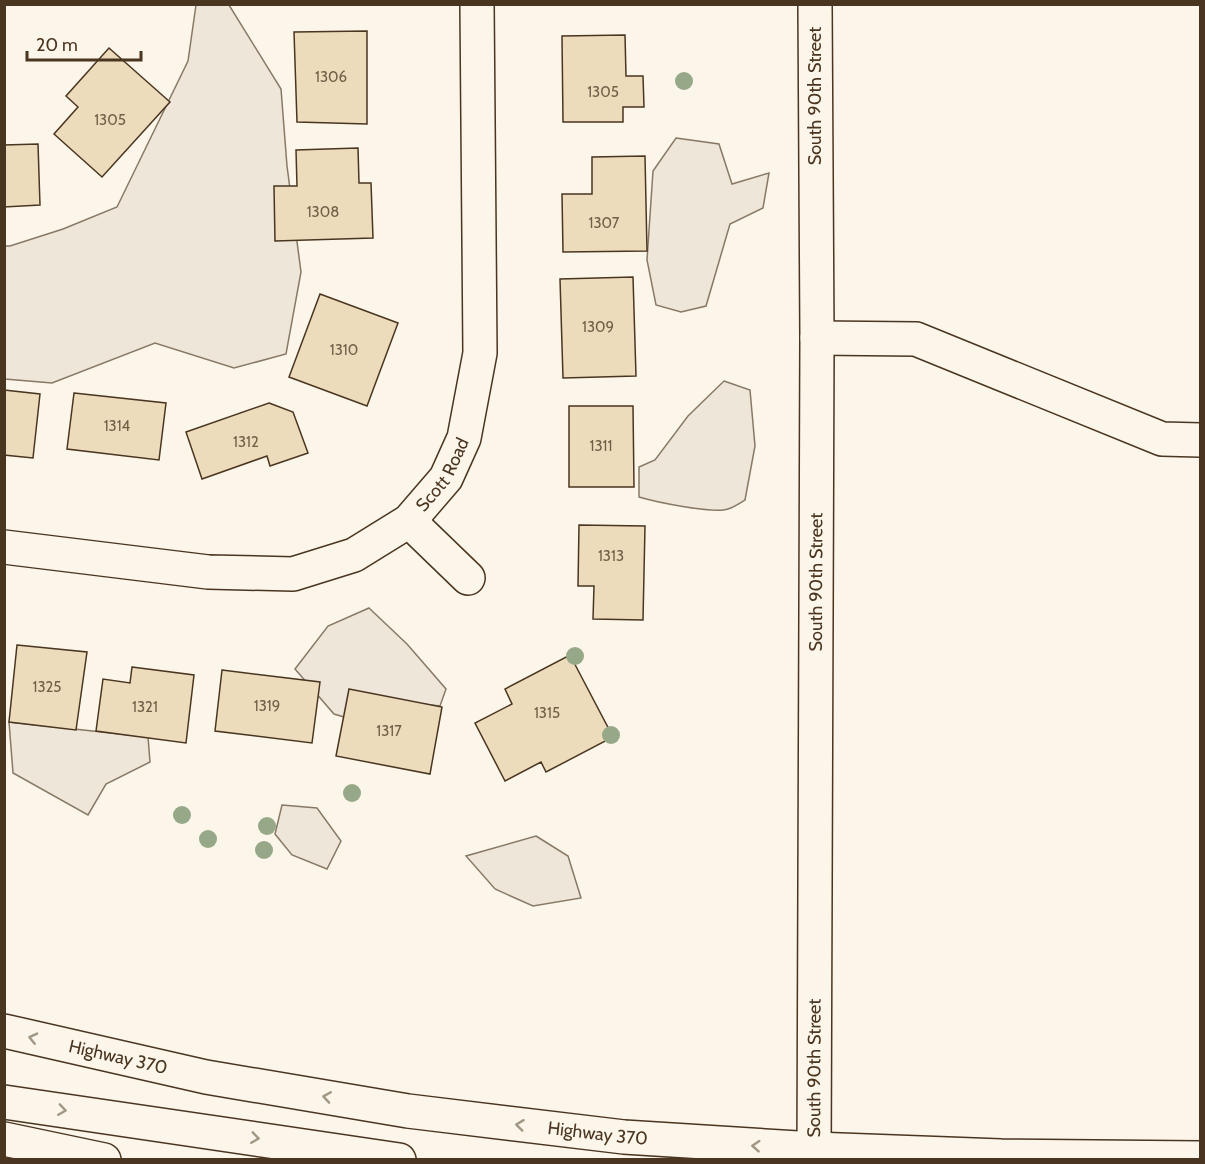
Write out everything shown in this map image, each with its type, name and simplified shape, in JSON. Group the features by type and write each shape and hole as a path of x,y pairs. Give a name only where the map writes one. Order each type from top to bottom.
{"main road":[{"name":"Scott Road","path":"4,547 208,572 293,574 354,555 409,521 446,478 464,438 480,353 477,4"},
{"name":"South 90th Street","path":"811,1156 817,338 815,4"},
{"path":"817,338 916,339 1162,439 1200,440"},
{"path":"409,521 468,578"},
{"name":"Highway 370","path":"4,1032 206,1077 408,1111 624,1137 811,1156 1200,1158"},
{"path":"4,1102 399,1160"},
{"path":"4,1139 104,1160"}],"shaded area":[{"path":"196,5 229,5 281,89 287,166 301,272 286,354 234,368 155,343 52,383 5,379 5,246 63,229 117,207 188,61"},
{"path":"676,138 719,144 732,184 769,173 763,208 730,224 706,306 681,312 656,305 647,260 653,171"},
{"path":"724,381 750,390 755,446 745,500 728,509 710,510 639,497 639,467 655,460 688,416"},
{"path":"369,608 407,644 446,689 440,706 389,700 364,723 334,714 295,669 328,626"},
{"path":"9,722 148,737 150,762 106,784 88,815 13,773"},
{"path":"282,805 317,808 341,841 327,869 292,855 275,834"},
{"path":"536,836 568,856 581,898 533,906 495,889 466,856"}],"building":[{"path":"367,31 367,124 297,122 294,32"},
{"path":"625,35 626,76 643,76 644,107 623,107 623,122 563,122 562,36"},
{"path":"109,48 170,102 102,177 54,134 78,107 66,96"},
{"path":"38,144 40,205 4,207 4,145"},
{"path":"358,148 359,183 371,183 373,238 275,241 274,186 297,186 296,150"},
{"path":"645,156 647,251 563,252 562,194 592,194 592,157"},
{"path":"633,277 636,376 563,378 560,279"},
{"path":"320,294 398,323 367,406 289,377"},
{"path":"4,390 40,394 33,458 4,455"},
{"path":"74,393 166,403 159,460 67,449"},
{"path":"269,403 293,412 308,453 270,466 267,456 202,479 186,432"},
{"path":"569,406 633,406 634,487 569,487"},
{"path":"579,525 645,526 643,620 593,619 594,586 578,586"},
{"path":"17,645 87,652 76,730 9,722"},
{"path":"570,655 613,737 546,772 541,762 505,781 475,723 512,704 505,689"},
{"path":"132,667 194,675 186,743 96,731 103,679 130,683"},
{"path":"222,670 320,682 312,743 215,731"},
{"path":"349,689 442,707 430,774 336,756"}]}
